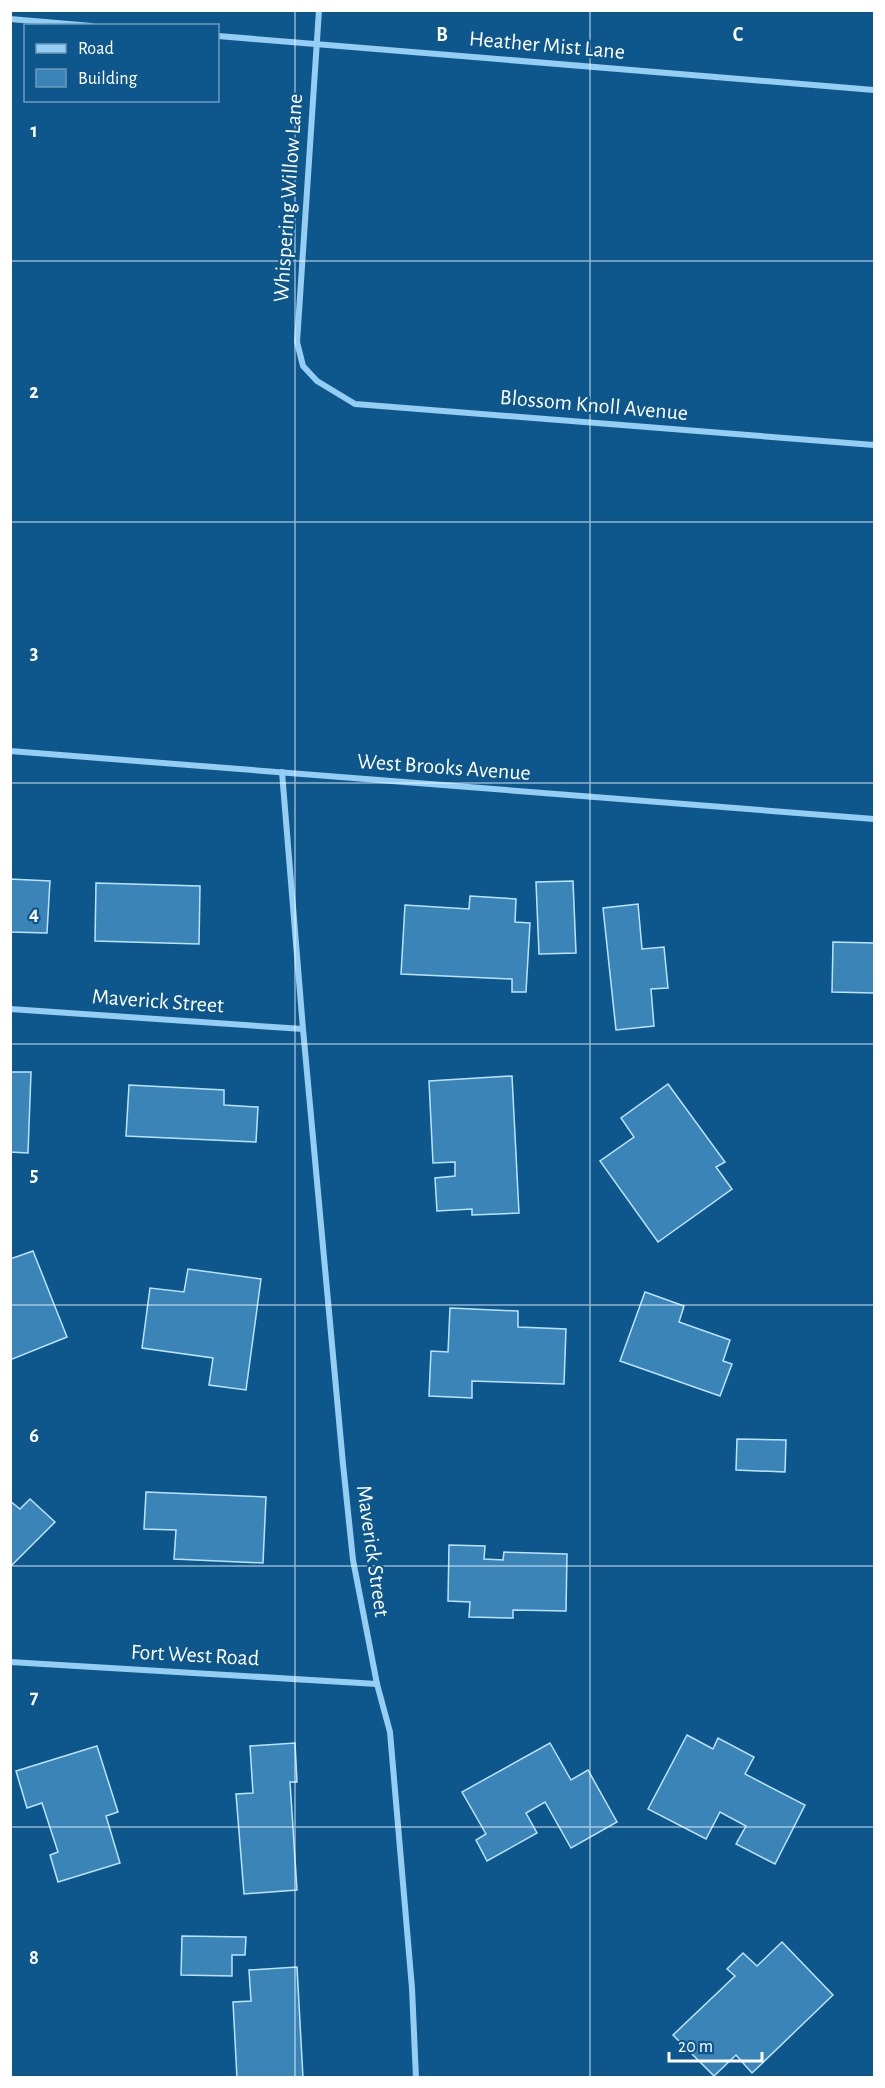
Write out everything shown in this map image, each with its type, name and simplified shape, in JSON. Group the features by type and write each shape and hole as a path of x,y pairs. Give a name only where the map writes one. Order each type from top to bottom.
{"street":[{"name":"Whispering Willow Lane","path":"317,381 303,366 297,342 319,10"},
{"path":"10,19 69,24"},
{"name":"Heather Mist Lane","path":"219,36 874,90"},
{"name":"Blossom Knoll Avenue","path":"317,381 355,404 874,445"},
{"name":"West Brooks Avenue","path":"10,752 874,819"},
{"name":"Maverick Street","path":"282,772 303,1029 353,1560 377,1683 390,1732 412,1988 416,2078"},
{"name":"Maverick Street","path":"10,1009 303,1029"},
{"name":"Fort West Road","path":"10,1662 377,1683"}],"building":[{"path":"10,879 50,881 47,933 10,932"},
{"path":"573,881 576,953 539,954 536,882"},
{"path":"96,883 200,886 199,944 95,941"},
{"path":"470,896 516,899 515,922 530,923 526,992 512,992 512,979 401,974 405,905 469,909"},
{"path":"638,904 642,949 664,947 668,988 651,989 654,1026 616,1030 603,908"},
{"path":"833,942 874,943 874,993 832,992"},
{"path":"10,1072 31,1072 28,1153 10,1152"},
{"path":"512,1076 519,1213 472,1215 472,1209 437,1211 435,1178 455,1176 455,1162 433,1163 429,1081"},
{"path":"668,1084 725,1162 716,1167 732,1189 658,1242 600,1161 634,1137 621,1118"},
{"path":"129,1085 224,1090 224,1105 258,1107 256,1142 126,1136"},
{"path":"33,1251 67,1337 10,1360 10,1259"},
{"path":"188,1269 261,1279 246,1390 209,1385 213,1358 142,1348 150,1288 184,1292"},
{"path":"645,1292 684,1306 679,1322 730,1340 723,1361 732,1364 720,1396 620,1361"},
{"path":"450,1308 518,1311 518,1327 566,1329 564,1384 472,1381 472,1398 429,1396 431,1351 448,1352"},
{"path":"737,1439 786,1440 785,1472 736,1470"},
{"path":"146,1492 266,1497 263,1563 174,1559 176,1530 144,1529"},
{"path":"30,1499 55,1522 10,1567 10,1501 20,1509"},
{"path":"449,1545 485,1546 484,1559 503,1560 504,1552 567,1554 566,1611 513,1610 513,1618 469,1617 470,1602 448,1601"},
{"path":"687,1735 713,1749 718,1738 754,1757 745,1774 805,1805 775,1864 736,1844 746,1826 720,1812 706,1839 648,1809"},
{"path":"295,1743 297,1782 290,1782 297,1890 244,1894 236,1794 253,1793 250,1746"},
{"path":"550,1743 571,1780 588,1770 617,1822 571,1848 545,1802 526,1813 537,1833 487,1861 476,1840 486,1834 462,1792"},
{"path":"97,1746 118,1812 106,1816 120,1863 58,1882 50,1855 58,1852 42,1803 27,1808 16,1771"},
{"path":"182,1936 246,1937 245,1955 232,1955 232,1976 181,1975"},
{"path":"782,1942 833,1995 752,2073 736,2055 714,2076 673,2035 735,1976 727,1969 743,1953 757,1966"},
{"path":"297,1967 303,2078 237,2078 233,2002 251,2001 249,1970"}]}
